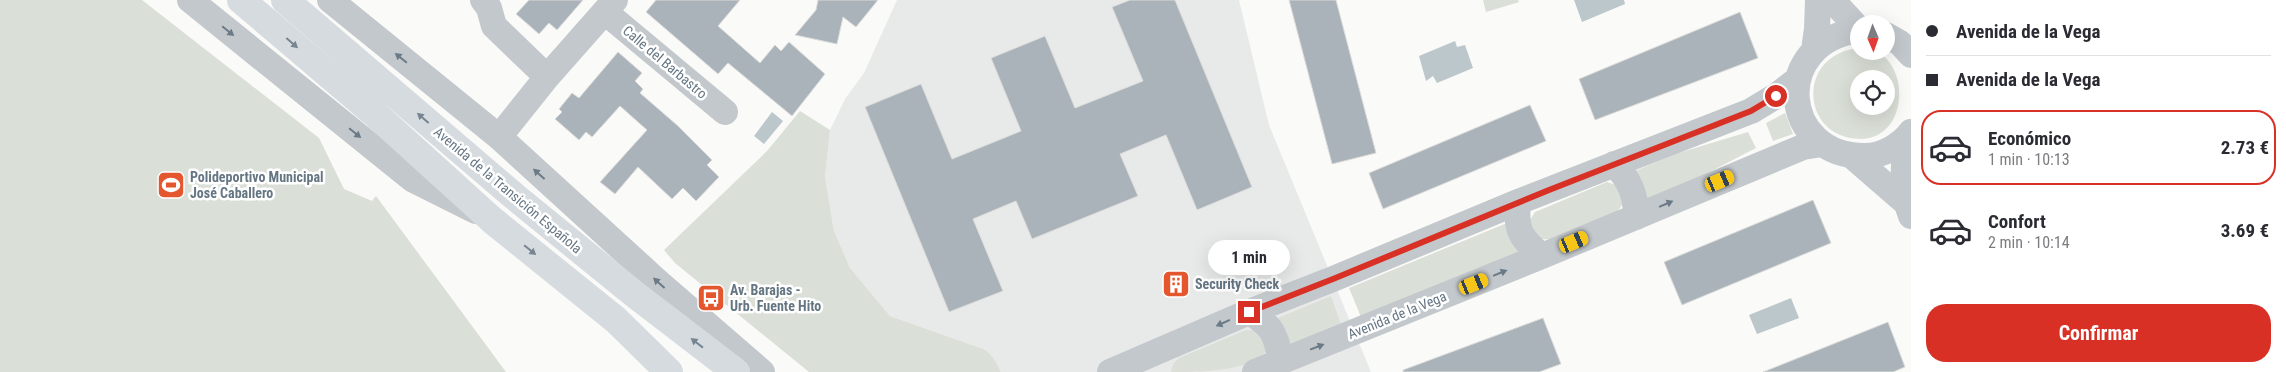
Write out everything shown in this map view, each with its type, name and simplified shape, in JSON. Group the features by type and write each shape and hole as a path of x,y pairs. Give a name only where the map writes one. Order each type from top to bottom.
{"main road":[{"name":"Avenida de la Transición Española","path":"241,0 374,113 492,220 616,320 669,372"},
{"name":"Avenida de la Transición Española","path":"285,0 514,196 633,293 736,372"}],"street":[{"path":"190,0 412,179 492,220"},
{"path":"330,0 499,137 657,281 762,372"},
{"path":"483,0 490,8 494,26 547,77"},
{"path":"1814,50 1818,0"},
{"path":"1832,0 1850,19"},
{"path":"499,137 547,77 610,6"},
{"name":"Calle del Barbastro","path":"610,6 725,112"},
{"path":"1850,31 1827,39 1814,50 1807,58 1798,79 1796,97 1800,115 1809,132 1822,144 1836,152 1852,156 1872,156 1891,149 1909,134"},
{"path":"1110,372 1160,361 1249,312 1518,202 1751,111 1776,96 1798,79"},
{"path":"1908,209 1903,159 1909,134"},
{"name":"Avenida de la Vega","path":"1255,372 1542,256 1803,146 1822,144"},
{"path":"1852,156 1908,209"},
{"path":"1614,164 1627,177 1636,200 1636,217"},
{"path":"1518,202 1517,217 1520,232 1528,244 1542,256"},
{"path":"1249,312 1265,323 1274,334 1280,361"}],"shaded area":[{"name":"Polideportivo Municipal José Caballero","path":"0,0 142,0 319,138 344,189 372,201 376,196 506,372 0,372"},
{"path":"897,0 1239,0 1269,125 1371,372 1001,372 995,360 986,350 890,316 850,268 834,231 825,177 830,130 845,99 864,73"},
{"path":"1483,0 1518,0 1519,2 1486,12"},
{"path":"1574,0 1624,0 1625,4 1582,22"},
{"path":"1455,41 1457,47 1465,45 1473,68 1437,83 1433,76 1426,81 1419,56"},
{"path":"1850,51 1850,60 1889,61 1894,70 1850,70 1850,115 1895,115 1895,72 1899,88 1899,103 1895,116 1887,128 1875,136 1860,139 1840,135 1826,125 1817,111 1813,95 1816,79 1824,65 1838,54"},
{"path":"800,111 830,130 825,177 834,231 850,268 890,316 986,350 995,360 1001,372 809,372 675,263 664,250 767,151"},
{"path":"772,112 783,121 764,144 754,136"},
{"path":"1785,113 1793,134 1773,141 1766,123"},
{"path":"1748,132 1756,148 1686,184 1646,200 1641,179 1635,171 1675,154"},
{"path":"1607,182 1619,186 1623,201 1619,210 1555,238 1540,239 1536,237 1532,231 1530,220 1535,212"},
{"path":"1507,223 1520,252 1361,317 1349,288"},
{"path":"1331,296 1341,325 1289,347 1287,331 1278,318"},
{"path":"1791,298 1799,318 1757,334 1749,315"},
{"path":"1246,330 1254,330 1268,347 1262,355 1252,361 1226,369 1171,372 1173,364 1179,358"}],"building":[{"path":"529,0 583,0 557,30 549,23 539,34 516,14"},
{"path":"656,0 740,0 718,26 760,63 775,45 781,51 789,42 825,74 792,116 728,63 718,74 646,12"},
{"path":"818,0 878,0 856,27 843,17 837,44 795,35 816,10"},
{"path":"1130,0 1175,0 1252,187 1197,210 1166,135 1120,154 1138,196 1032,239 1016,201 973,219 1003,291 949,312 865,107 921,84 952,159 1021,131 991,58 1045,36 1075,108 1143,81 1112,7"},
{"path":"1289,0 1336,0 1376,153 1332,164"},
{"path":"1740,12 1758,58 1595,120 1579,79"},
{"path":"618,52 642,73 635,81 643,89 640,93 678,126 712,160 707,165 719,177 696,201 683,188 672,199 638,167 615,194 600,182 647,130 620,106 592,137 586,132 579,140 555,119 562,112 559,109 572,93 579,98"},
{"path":"1530,105 1546,141 1383,209 1369,173"},
{"path":"1813,200 1831,243 1682,305 1664,262"},
{"path":"1543,318 1561,364 1539,372 1403,372 1403,370"},
{"path":"1888,322 1905,367 1893,372 1763,372"}],"place":[{"name":"Polideportivo Municipal José Caballero","path":"171,185"},
{"name":"Security Check","path":"1176,284"},
{"name":"Av. Barajas - Urb. Fuente Hito","path":"711,298"}],"route":[{"path":"1249,312 1549,190 1751,111 1776,96"}]}
